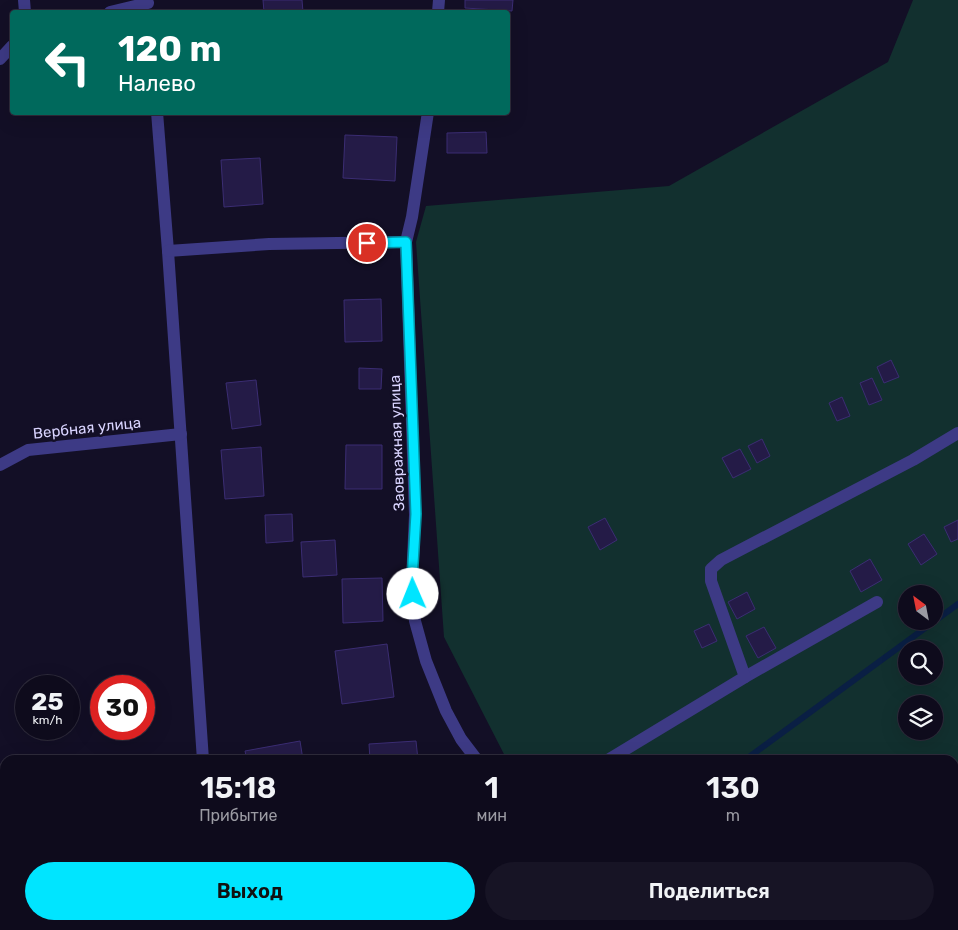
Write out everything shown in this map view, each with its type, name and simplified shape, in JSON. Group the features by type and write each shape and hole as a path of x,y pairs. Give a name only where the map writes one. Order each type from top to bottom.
{"street":[{"path":"121,10 148,5"},
{"path":"0,59 10,48"},
{"path":"157,115 203,755"},
{"name":"Заовражная улица","path":"428,115 412,218 406,242 416,514 412,580 416,621 426,661 446,711 461,739 473,755"},
{"path":"168,251 269,244 406,242"},
{"path":"745,677 711,580 711,569 721,560 913,460 958,433"},
{"name":"Вербная улица","path":"0,465 28,450 180,434"},
{"path":"616,755 745,677 877,602"}],"green space":[{"path":"913,0 958,0 958,755 504,755 444,637 416,242 426,206 669,186 888,62"}],"building":[{"path":"263,0 302,0 303,10 264,10"},
{"path":"465,0 513,0 512,11 465,8"},
{"path":"486,132 487,153 447,153 447,133"},
{"path":"345,135 397,137 395,181 343,178"},
{"path":"260,158 263,204 224,207 221,160"},
{"path":"381,299 382,341 345,342 344,300"},
{"path":"891,360 899,377 884,383 877,367"},
{"path":"359,368 382,369 381,389 359,389"},
{"path":"872,378 882,400 869,405 860,383"},
{"path":"256,380 261,425 232,429 226,383"},
{"path":"842,397 850,416 837,421 829,403"},
{"path":"762,439 770,456 757,463 748,446"},
{"path":"346,445 382,445 382,489 345,489"},
{"path":"261,447 264,496 225,499 221,450"},
{"path":"740,449 751,469 733,478 722,458"},
{"path":"292,514 293,541 266,543 265,515"},
{"path":"605,518 617,540 600,550 588,527"},
{"path":"958,520 958,539 951,542 944,527"},
{"path":"924,534 937,554 921,565 908,544"},
{"path":"335,540 337,575 303,577 301,542"},
{"path":"870,559 882,580 861,592 850,571"},
{"path":"382,578 383,621 343,623 342,579"},
{"path":"747,592 755,609 737,619 728,602"},
{"path":"709,624 717,641 702,648 694,631"},
{"path":"764,627 776,648 758,658 746,636"},
{"path":"387,644 394,697 342,704 335,651"},
{"path":"300,741 302,755 246,755 245,751"},
{"path":"416,741 417,755 370,755 369,744"}],"waterway":[{"path":"752,755 958,604"}],"route":[{"path":"367,243 406,242 416,514 412,580 413,594"}]}
